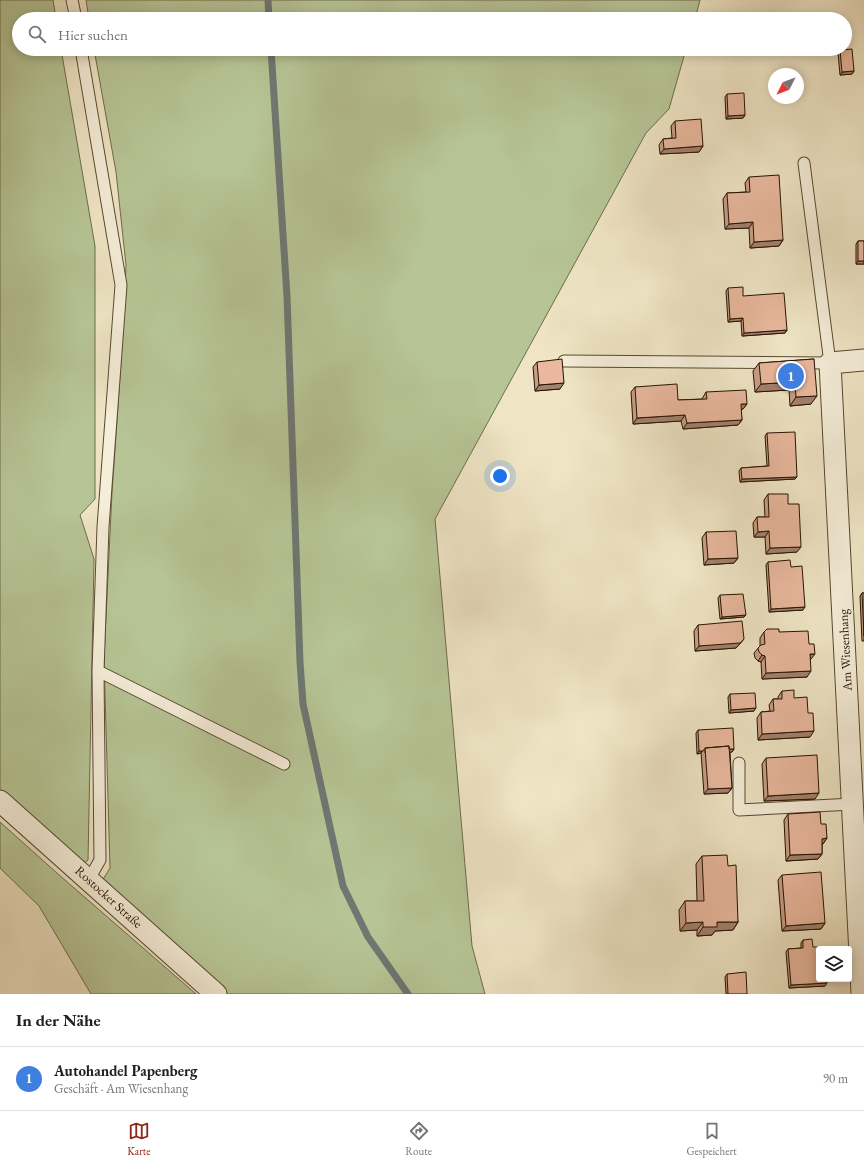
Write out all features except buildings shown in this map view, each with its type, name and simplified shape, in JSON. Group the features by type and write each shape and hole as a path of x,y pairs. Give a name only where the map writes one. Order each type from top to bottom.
{"street":[{"path":"830,363 864,360"},
{"name":"Am Wiesenhang","path":"830,363 862,994"},
{"name":"Rostocker Straße","path":"0,801 216,994"}],"lane":[{"path":"72,0 75,12"},
{"path":"82,56 121,285 103,527 98,671 100,860 89,879"},
{"path":"564,361 830,363 804,163"},
{"path":"98,671 284,764"},
{"path":"739,763 739,810 853,804"}],"green space":[{"path":"0,0 53,0 55,12 12,12 12,56 62,56 95,246 95,499 80,515 94,559 88,860 82,865 0,792"},
{"path":"86,0 700,0 697,12 88,12"},
{"path":"95,56 684,56 669,109 646,133 435,519 472,946 485,994 228,994 102,881 110,868 104,658 112,493 126,265 116,172"},
{"path":"0,822 196,994 91,994 39,906 0,868"}],"waterway":[{"path":"268,0 269,12"},
{"path":"271,56 287,296 300,662 303,704 343,886 368,937 408,994"}],"place":[{"name":"Autohandel Papenberg","path":"791,376"}]}
